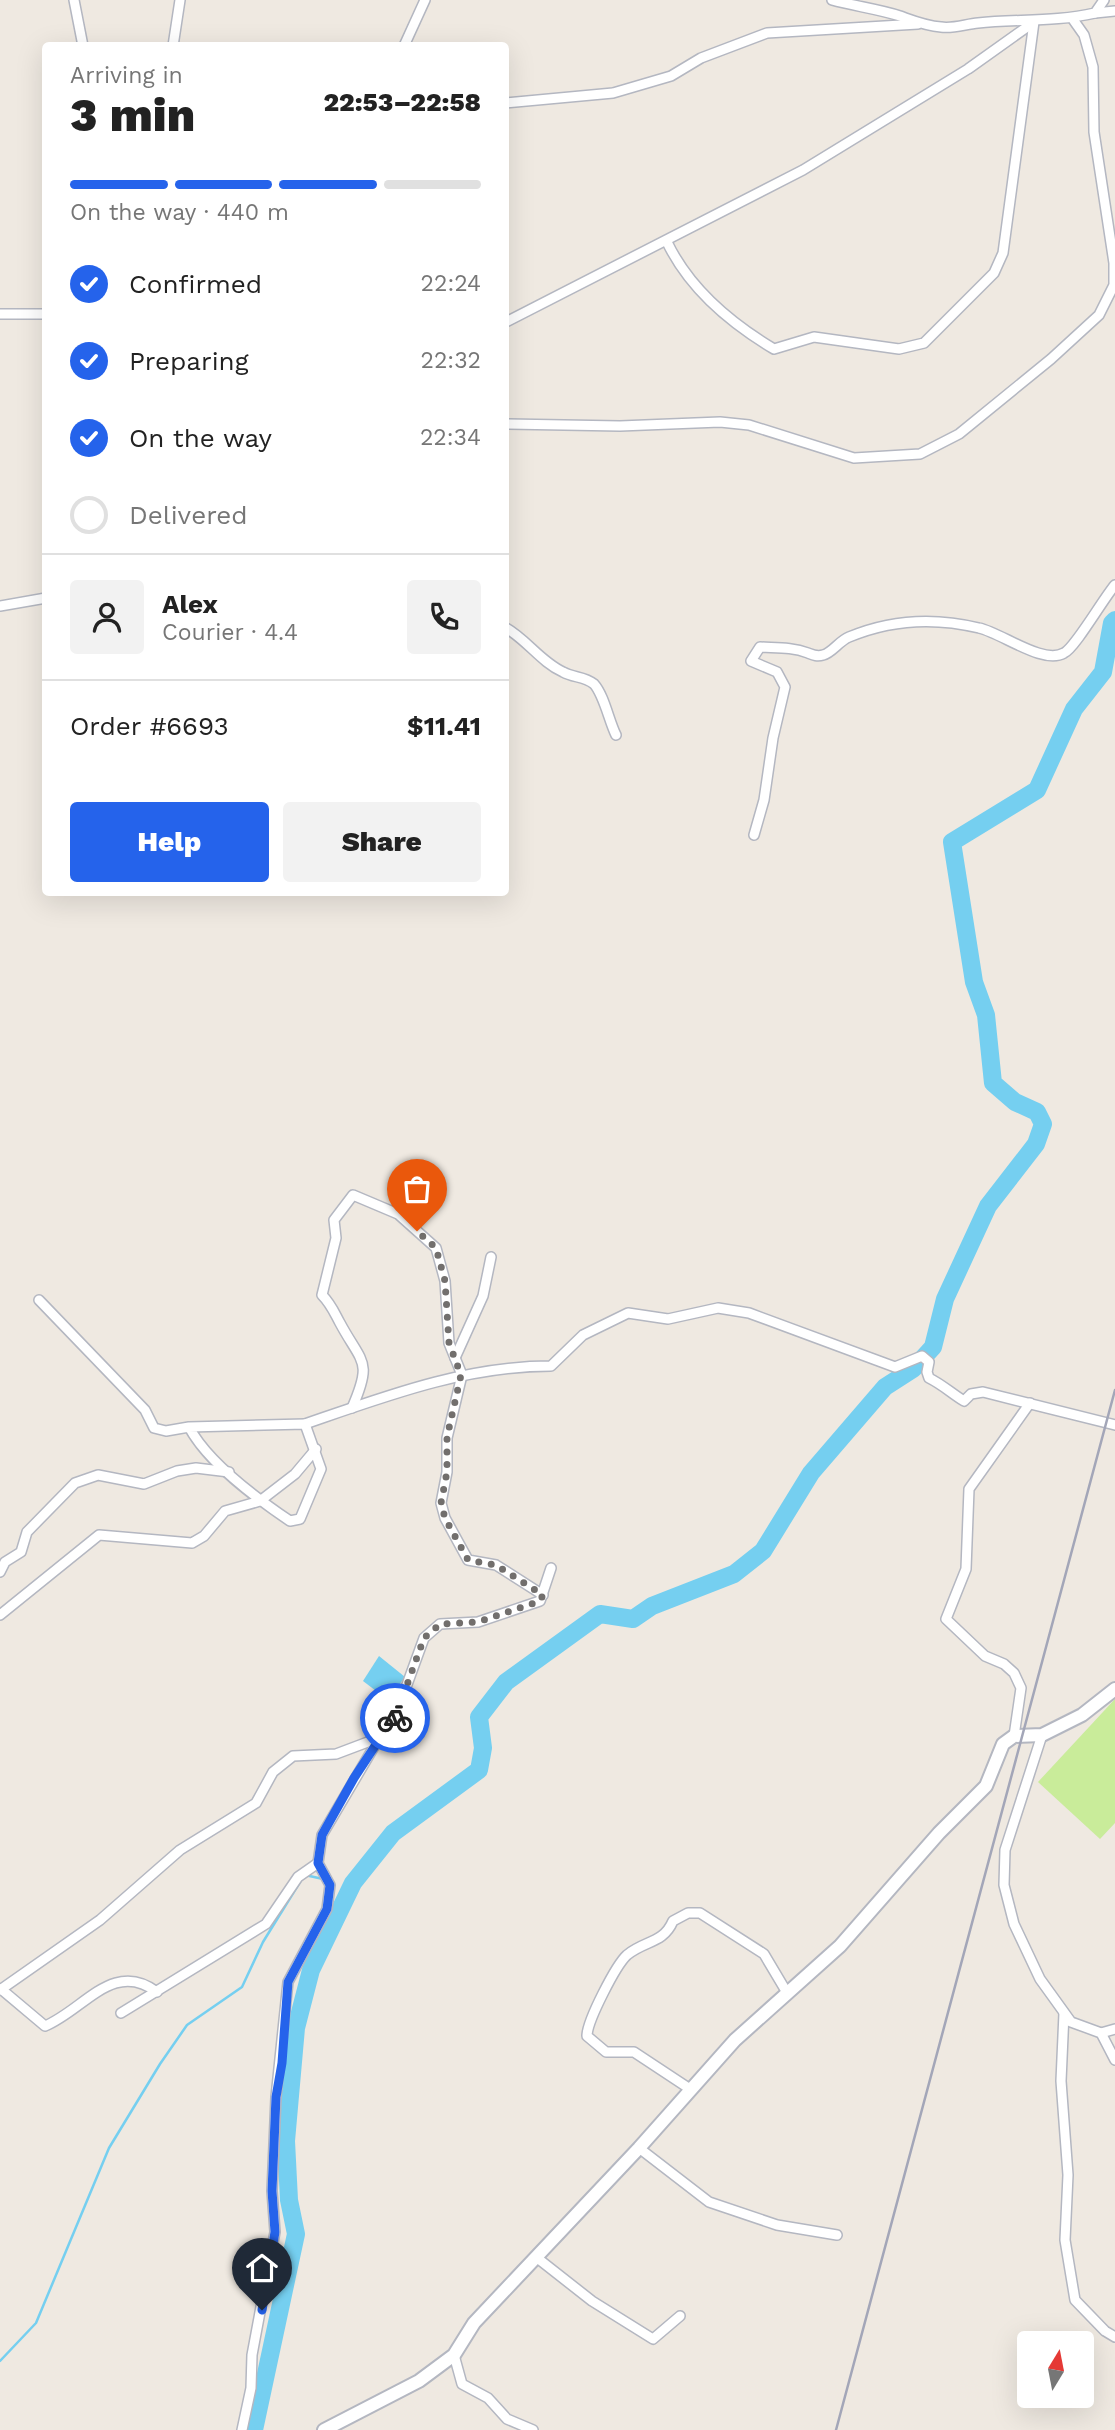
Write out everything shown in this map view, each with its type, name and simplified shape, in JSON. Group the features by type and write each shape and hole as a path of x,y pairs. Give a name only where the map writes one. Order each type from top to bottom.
{"street":[{"path":"74,0 82,42"},
{"path":"174,42 180,0"},
{"path":"406,42 425,0"},
{"path":"832,0 900,16 918,24"},
{"path":"1095,13 1104,0"},
{"path":"509,321 667,242 803,170 956,77 1034,22 1053,16 1072,18 1115,11"},
{"path":"509,424 620,426 720,422 749,425 854,458 920,454 959,434 1076,338 1099,315 1114,285 1115,263 1094,132 1093,67 1084,35 1072,18"},
{"path":"509,103 613,93 671,76 701,58 767,33 918,24 945,28 1010,21 1034,22"},
{"path":"667,242 678,265 698,287 743,331 774,349 814,337 899,349 924,343 994,273 1003,253 1034,22"},
{"path":"0,314 42,314"},
{"path":"754,835 764,800 773,738 785,687 777,672 751,661 760,647 795,648 818,656 827,655 838,642 868,629 903,620 938,621 981,628 1035,652 1050,656 1063,654 1074,645 1097,607 1115,585"},
{"path":"0,606 42,599"},
{"path":"509,630 528,643 552,666 565,674 585,678 596,686 616,735"},
{"path":"352,1408 364,1373 363,1360 331,1303 322,1295 336,1238 334,1220 352,1195 398,1214 436,1248 445,1281 449,1343 461,1375 445,1451 447,1472 441,1503 445,1518 468,1560 496,1565 543,1595"},
{"path":"455,1358 483,1296 491,1256"},
{"path":"39,1300 145,1410 153,1428 166,1431 189,1427 305,1424 461,1375 515,1366 551,1366 583,1335 628,1313 668,1318 718,1308 749,1313 892,1367 924,1358 929,1378 943,1383 948,1391 964,1401 971,1394 983,1392 1115,1425"},
{"path":"1014,1736 1021,1688 1014,1673 1004,1664 985,1656 946,1619 966,1569 969,1489 1030,1403"},
{"path":"189,1427 197,1441 260,1501 290,1521 300,1519 321,1469 305,1424"},
{"path":"0,1615 99,1535 191,1543 204,1536 225,1511 260,1501 295,1474 316,1449"},
{"path":"0,1572 5,1562 21,1552 27,1532 75,1483 98,1475 144,1484 177,1471 196,1468 230,1473"},
{"path":"156,1992 142,1981 128,1979 103,1988 45,2026 1,1989 100,1920 180,1850 256,1803 273,1772 293,1756 336,1754 389,1734 424,1638 431,1629 440,1624 478,1622 540,1601 551,1568"},
{"path":"324,2430 419,2381 454,2354 474,2323 639,2148 690,2088 786,1992 840,1946 939,1833 986,1786 1003,1744 1014,1736 1042,1735 1082,1715 1115,1689"},
{"path":"1042,1735 1005,1850 1004,1885 1019,1935 1040,1979 1064,2013 1071,2022 1101,2033 1115,2029"},
{"path":"242,2430 251,2388 252,2355 275,2232 272,2191 276,2097 282,2063 288,1982 327,1909 330,1885 318,1863 322,1835 379,1740"},
{"path":"121,2012 266,1924 298,1877 318,1863"},
{"path":"690,2088 634,2052 606,2052 587,2036 591,2014 625,1956 659,1941 668,1933 673,1921 688,1913 700,1913 764,1954 786,1992"},
{"path":"1064,2013 1061,2081 1068,2175 1065,2240 1075,2300 1115,2337"},
{"path":"1101,2033 1115,2060"},
{"path":"639,2148 709,2202 777,2225 838,2235"},
{"path":"536,2258 653,2339 680,2316"},
{"path":"454,2354 463,2384 488,2398 508,2419 533,2430"}],"green space":[{"path":"1115,1699 1115,1823 1100,1839 1038,1782"}],"water":[{"path":"379,1656 405,1677 388,1700 363,1681"}],"waterway":[{"path":"254,2430 296,2234 289,2200 286,2141 296,2028 311,1970 353,1883 393,1833 479,1770 483,1748 479,1717 506,1682 600,1614 633,1619 652,1606 734,1574 763,1551 811,1473 885,1387 913,1369 933,1347 945,1299 988,1206 1036,1144 1043,1124 1037,1112 1015,1102 993,1083 986,1015 974,982 952,842 1037,790 1074,709 1103,672 1112,623 1115,620"},
{"path":"305,1875 323,1879"},
{"path":"0,2361 36,2323 109,2148 160,2064 187,2025 242,1987 263,1942 300,1882"}],"railway":[{"path":"836,2430 1115,1390"}],"way so far":[{"path":"395,1718 424,1638 431,1629 440,1624 478,1622 519,1610 540,1601 543,1595 496,1565 468,1560 463,1556 445,1518 441,1503 447,1472 445,1451 461,1375 449,1343 445,1281 436,1248 417,1231"}],"route":[{"path":"262,2310 275,2232 272,2191 276,2097 282,2063 288,1982 327,1909 330,1885 318,1863 322,1835 379,1740 389,1734 395,1718"}]}
